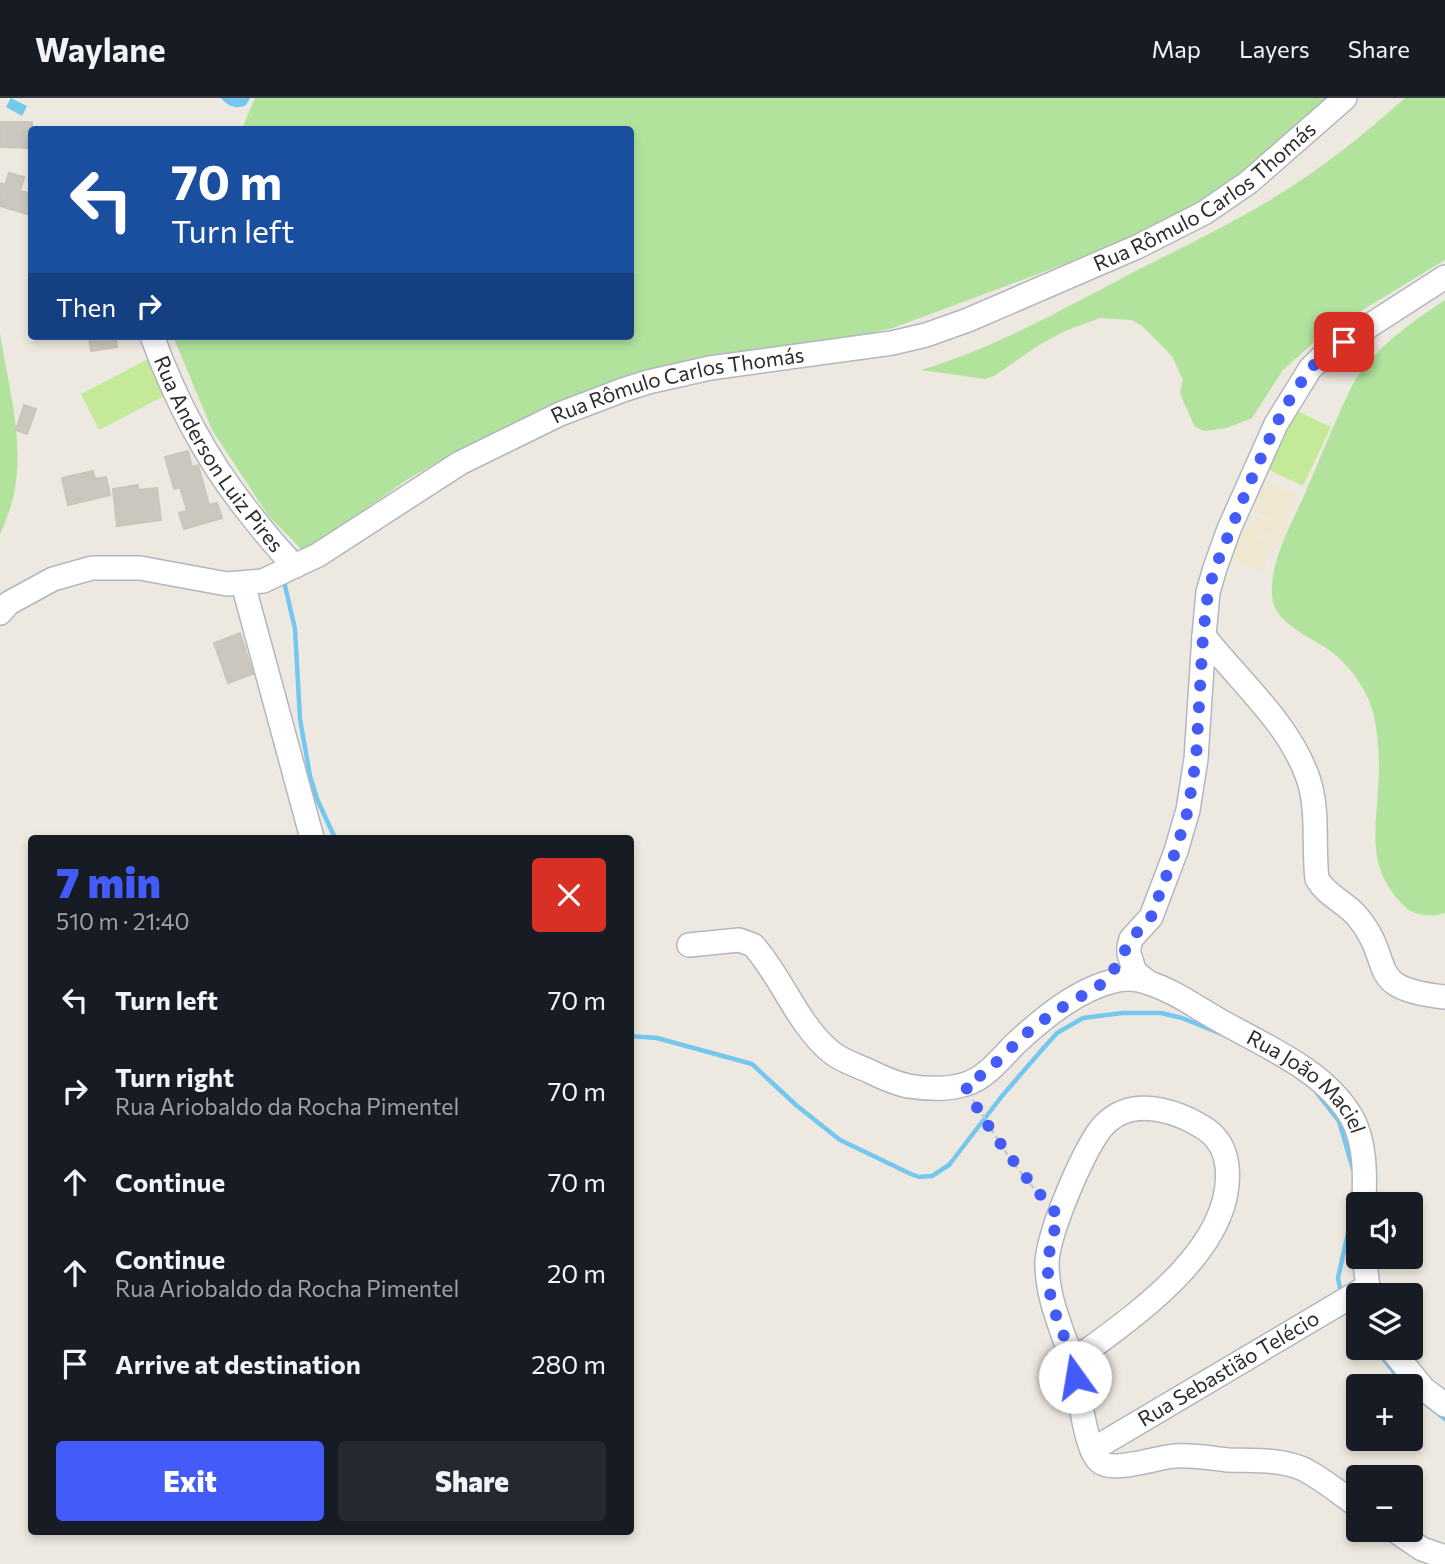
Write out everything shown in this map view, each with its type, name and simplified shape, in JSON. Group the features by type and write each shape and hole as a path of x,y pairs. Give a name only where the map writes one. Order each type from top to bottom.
{"street":[{"name":"Rua Rômulo Carlos Thomás","path":"0,612 9,603 53,579 92,568 140,568 227,584 243,584 272,577 318,555 472,457 560,414 623,390 710,368 892,343 926,335 968,320 1185,225 1250,182 1345,98"},
{"path":"1099,986 1116,967 1131,939 1151,917 1176,850 1188,810 1196,759 1208,592 1229,529 1276,424 1296,389 1324,355 1445,277"},
{"name":"Rua Anderson Luiz Pires","path":"154,340 172,385 215,468 279,551 295,566"},
{"path":"243,584 311,835"},
{"path":"1203,636 1252,693 1297,753 1309,779 1317,879 1324,890 1356,916 1390,980 1408,992 1445,997"},
{"path":"1131,939 1129,954 1133,968 1139,977 1148,982"},
{"path":"689,946 739,940 753,945 815,1035 841,1059 906,1086 928,1088 965,1085 985,1073 1028,1032 1054,1012 1099,986 1124,979 1148,982"},
{"name":"Rua João Maciel","path":"1148,982 1185,1000 1299,1066 1338,1099 1352,1117 1359,1136 1364,1192"},
{"path":"1073,1361 1160,1294 1198,1252 1218,1216 1227,1185 1226,1160 1219,1141 1206,1128 1173,1113 1144,1108 1115,1115 1094,1139 1059,1217 1050,1244 1048,1274 1054,1308 1073,1361 1093,1450 1101,1463 1113,1467 1176,1455 1291,1465 1313,1475 1346,1498"},
{"name":"Rua Sebastião Telécio","path":"1093,1450 1346,1304"},
{"path":"1400,1360 1424,1389 1445,1405"},
{"path":"1413,1542 1445,1558"}],"path":[{"path":"965,1085 977,1109 1012,1162 1059,1217"}],"shaded area":[{"path":"1265,481 1297,495 1285,523 1275,520 1288,526 1280,545 1266,539 1268,533 1262,530 1259,539 1274,545 1262,572 1231,559 1244,528 1249,530 1256,516 1268,521 1271,517 1253,509"}],"green space":[{"path":"255,98 1335,98 1219,196 1132,239 893,328 829,342 720,355 638,374 497,431 454,453 408,479 317,543 301,549 268,515 212,430 175,340 634,340 634,126 243,126"},
{"path":"1405,98 1445,98 1445,260 1323,334 1283,370 1252,418 1227,428 1204,431 1195,427 1180,392 1183,380 1172,356 1142,326 1131,320 1100,318 1065,331 985,379 921,370 975,351 1026,328 1241,216 1328,161"},
{"path":"1445,300 1445,913 1428,916 1411,911 1402,904 1391,891 1379,864 1375,836 1379,753 1369,700 1351,670 1339,658 1280,616 1272,596 1272,582 1283,542 1355,380 1385,345"},
{"path":"0,333 17,433 18,454 14,494 0,535"},
{"path":"150,358 168,394 99,430 81,394"},
{"path":"1291,408 1331,427 1303,486 1263,467"}],"water":[{"path":"11,98 27,106 22,116 6,107"},
{"path":"221,98 250,98 246,105 236,107"}],"building":[{"path":"0,122 32,122 32,126 28,126 28,148 0,147"},
{"path":"9,173 24,177 20,191 28,193 27,214 0,206 0,183 5,185"},
{"path":"90,340 116,340 117,347 91,351"},
{"path":"24,405 36,409 27,434 16,430"},
{"path":"188,451 192,467 198,465 209,505 217,503 222,518 184,529 179,513 187,511 180,487 174,489 165,457"},
{"path":"93,471 95,479 106,477 110,495 68,505 62,478"},
{"path":"138,485 138,490 157,488 161,520 117,526 113,489"},
{"path":"240,633 253,674 228,683 214,643"}],"waterway":[{"path":"283,577 295,629 300,719 310,776 334,835"},
{"path":"634,1036 657,1038 752,1064 796,1105 840,1140 919,1177 932,1176 949,1165 1002,1096 1057,1033 1083,1018 1122,1013 1161,1013 1182,1018 1224,1035"},
{"path":"1317,1093 1339,1121 1353,1169"},
{"path":"1341,1293 1338,1278 1346,1242"},
{"path":"1384,1360 1396,1374"},
{"path":"1423,1402 1445,1419"}],"route":[{"path":"1075,1377 1073,1361 1049,1290 1047,1260 1059,1217 1012,1162 977,1109 965,1085 985,1073 1028,1032 1054,1012 1099,986 1116,967 1131,939 1151,917 1188,810 1196,759 1203,636 1208,592 1215,568 1229,529 1290,399 1310,369 1324,355 1344,342"}]}
